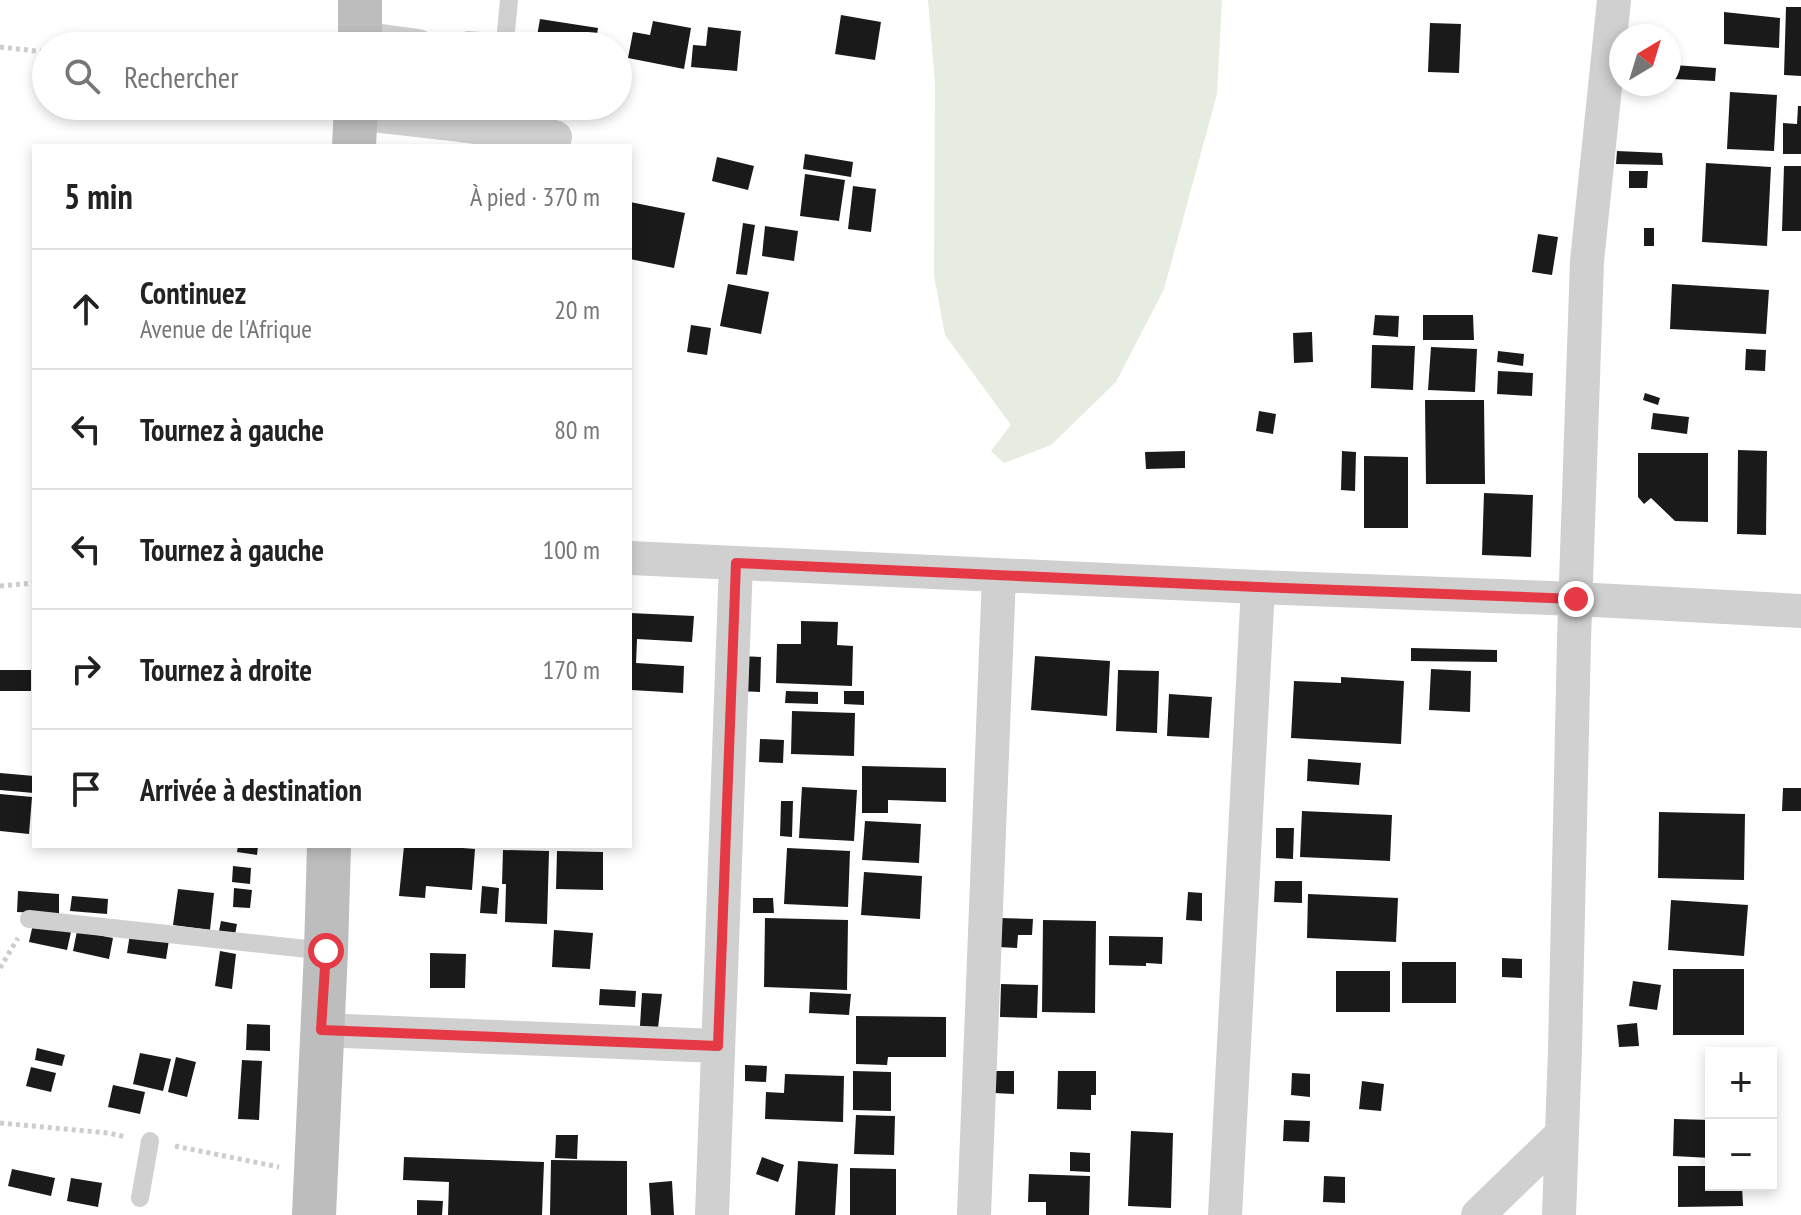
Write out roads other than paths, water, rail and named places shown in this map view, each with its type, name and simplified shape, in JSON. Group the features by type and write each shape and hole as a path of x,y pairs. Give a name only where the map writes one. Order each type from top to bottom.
{"main road":[{"path":"314,1215 329,848"}],"street":[{"path":"1559,1215 1587,261 1614,0"},
{"path":"356,122 381,120"},
{"path":"469,120 555,137"},
{"path":"632,558 1801,611"},
{"path":"712,1215 736,563"},
{"path":"974,1215 999,575"},
{"path":"1225,1215 1258,587"},
{"path":"321,1030 718,1046"},
{"path":"1478,1215 1562,1134"}],"lane":[{"path":"506,32 509,0"},
{"path":"29,919 326,951"},
{"path":"140,1198 150,1141"}]}
